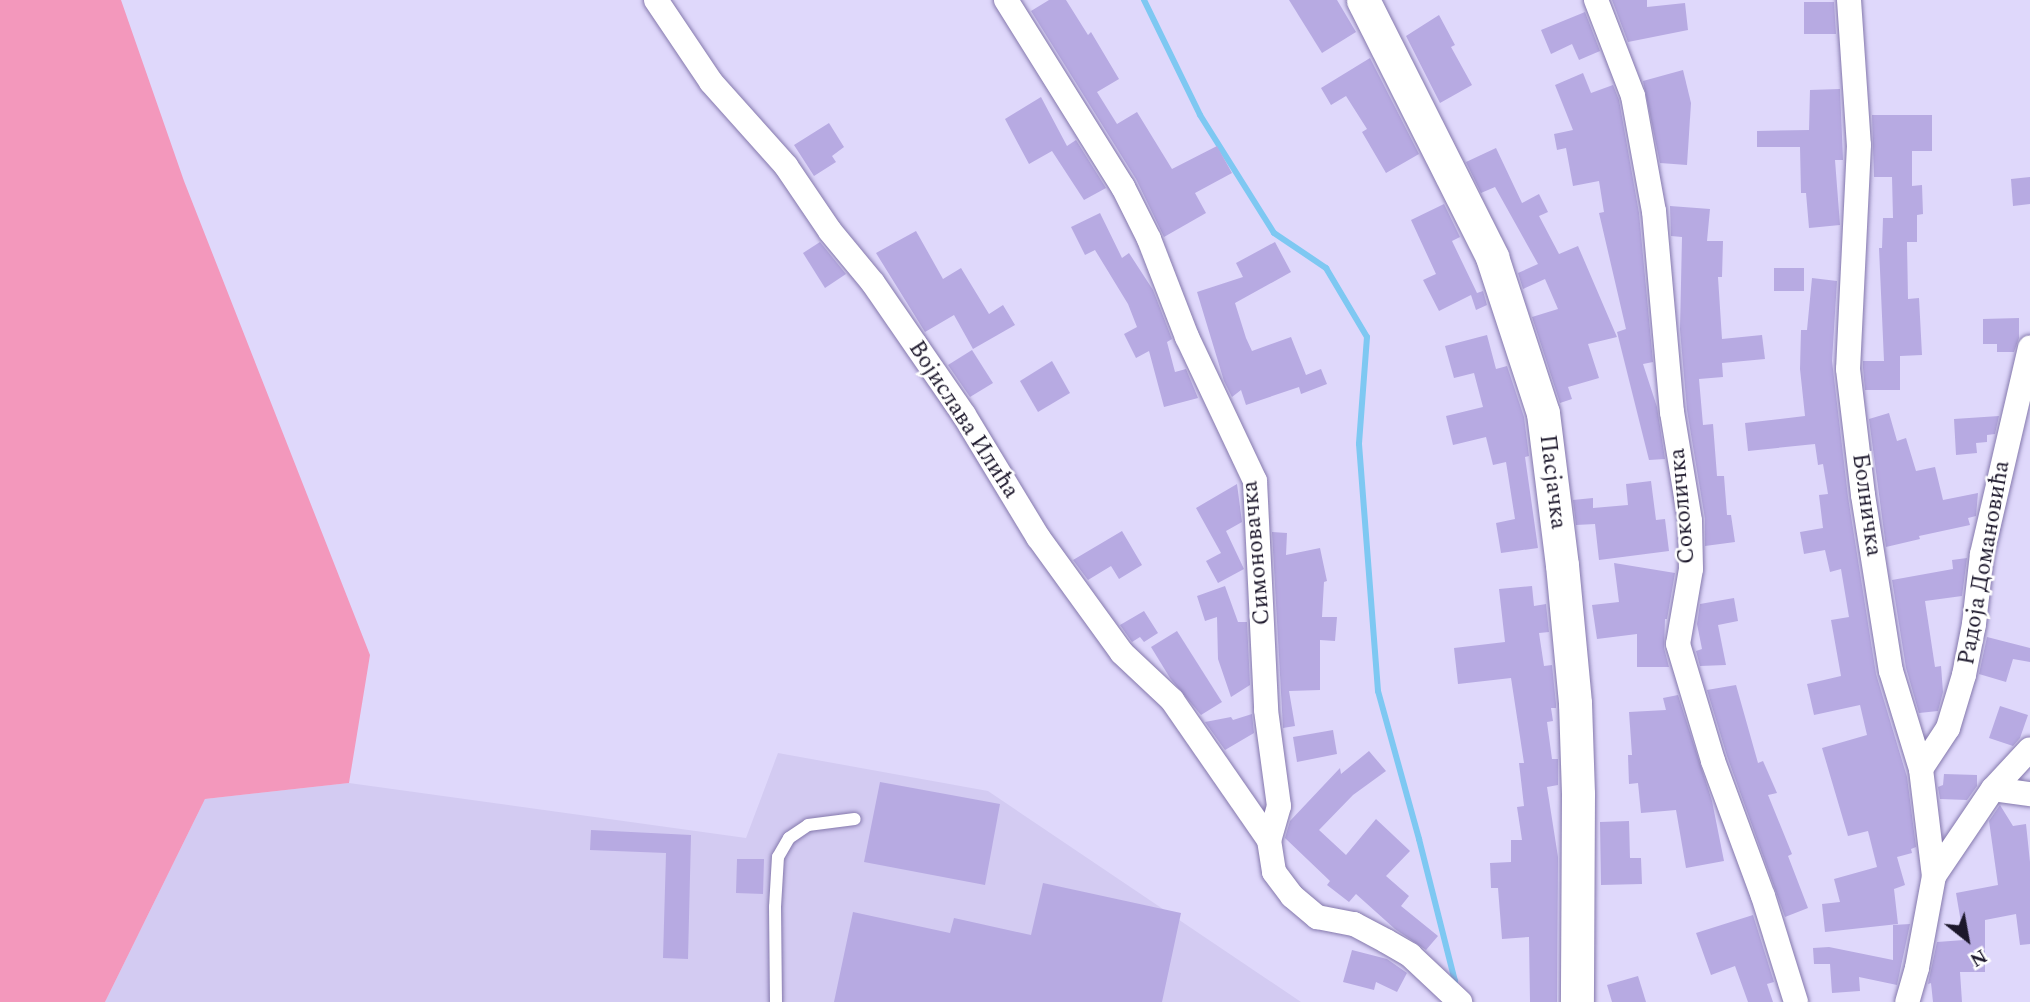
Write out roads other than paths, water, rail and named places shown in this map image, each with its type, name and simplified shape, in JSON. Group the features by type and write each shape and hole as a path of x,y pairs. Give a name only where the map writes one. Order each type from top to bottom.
{"main road":[{"name":"Пасјачка","path":"1363,0 1492,257 1543,413 1562,565 1575,703 1578,794 1577,1002"}],"street":[{"name":"Војислава Илића","path":"656,0 711,82 786,166 830,231 873,283 964,415 1038,537 1122,653 1172,700 1269,840"},
{"name":"Симоновачка","path":"1006,0 1123,187 1149,239 1186,337 1255,481 1266,710 1279,806 1269,840 1274,872 1317,917 1354,924 1386,941 1410,956 1451,994"},
{"name":"Соколичка","path":"1596,0 1633,96 1654,211 1672,412 1690,521 1691,569 1678,644 1697,712 1763,896 1796,1002"},
{"name":"Болничка","path":"1849,0 1859,145 1848,369 1863,495 1891,671 1921,769 1934,876 1917,968 1907,1002"},
{"name":"Радоја Домановића","path":"1921,769 1948,728 1964,675 1974,624 1982,554 2030,348"},
{"path":"1934,876 1993,789 2030,749"},
{"path":"1993,789 2030,794"}],"lane":[{"path":"776,1002 775,907 778,857 789,838 808,825 855,819"}],"waterway":[{"path":"1144,0 1200,115 1274,233 1326,268 1367,337 1359,444 1378,691 1455,981 1453,988"}]}
